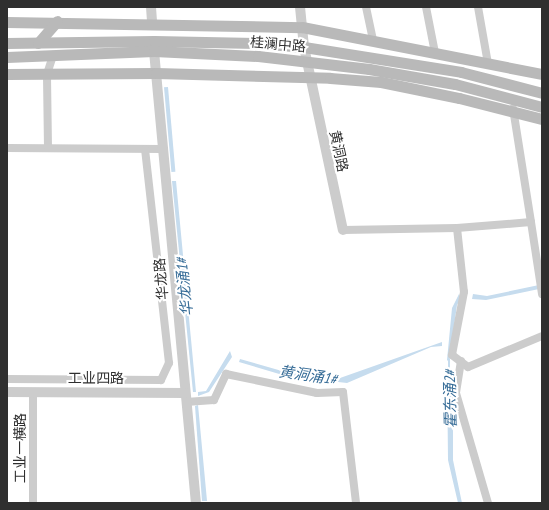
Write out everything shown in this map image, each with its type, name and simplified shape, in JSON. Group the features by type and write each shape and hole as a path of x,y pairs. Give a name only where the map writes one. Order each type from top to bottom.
{"main road":[{"path":"7,22 302,27 542,74"},
{"path":"38,43 46,36 57,22"},
{"name":"桂澜中路","path":"7,43 184,42 258,43 304,47 453,71 542,93"},
{"name":"桂澜中路","path":"7,57 154,51 307,61 455,84 542,107"},
{"path":"453,71 488,64"},
{"path":"7,74 156,73 310,77 380,82 459,98 542,119"}],"street":[{"path":"151,7 152,24"},
{"name":"黄洞路","path":"300,7 304,47 343,230"},
{"path":"366,7 373,41"},
{"path":"426,7 435,53"},
{"path":"478,7 488,64"},
{"name":"华龙路","path":"154,51 196,503"},
{"path":"48,148 47,74 53,55"},
{"path":"512,99 541,289"},
{"path":"7,148 163,149"},
{"path":"7,379 161,380 169,363 145,149"},
{"path":"343,230 457,228 531,222"},
{"path":"457,228 464,292 452,355 468,367 542,336"},
{"path":"166,336 180,335"},
{"path":"461,361 456,393 488,503"},
{"path":"186,398 214,400 226,374 317,394 344,392 356,503"},
{"path":"12,392 17,380"},
{"name":"工业一横路","path":"33,503 36,392 40,380"},
{"name":"工业四路","path":"12,392 186,398"}],"water":[{"path":"164,87 168,87 175,172 171,172"},
{"name":"华龙涌1#","path":"172,181 176,181 196,392 193,392"},
{"path":"539,285 539,289 486,300 472,299 473,294 487,296"},
{"path":"459,294 461,298 457,305 449,362 447,360 452,308"},
{"name":"黄洞涌1#","path":"442,342 442,346 431,347 347,383 286,376 239,362 240,359 289,373 340,378"},
{"path":"230,351 232,357 209,392 198,396 198,392 206,391"},
{"path":"447,369 452,369 453,377 453,460 462,503 458,503 448,460"},
{"path":"198,405 207,501 202,501 195,406"}],"waterway":[{"name":"霍东涌2#","path":"449,359 449,371"}]}
